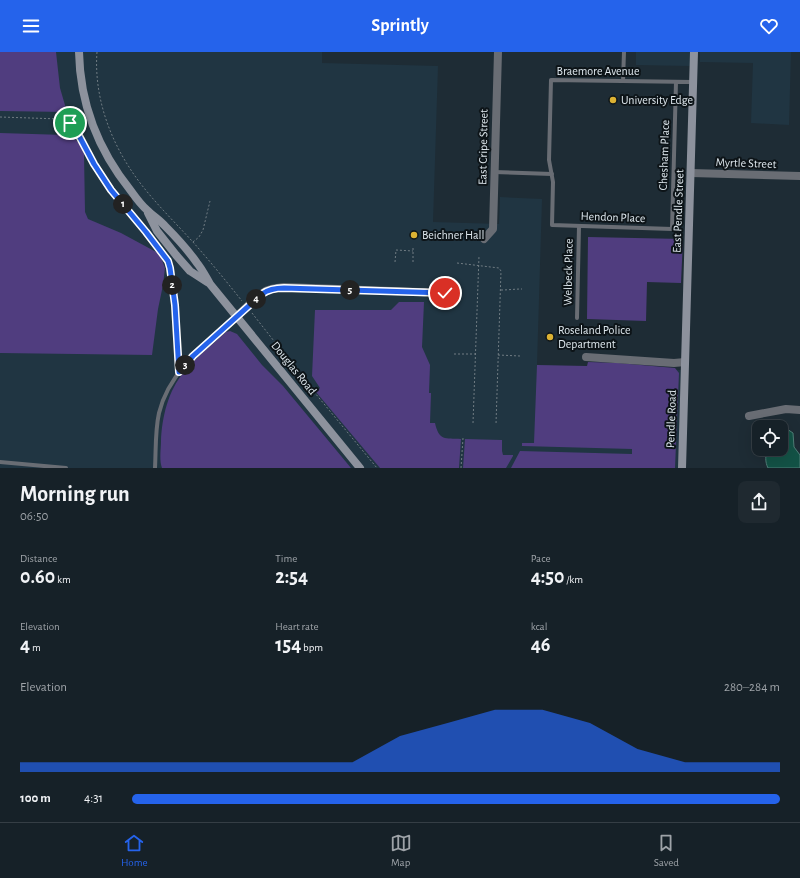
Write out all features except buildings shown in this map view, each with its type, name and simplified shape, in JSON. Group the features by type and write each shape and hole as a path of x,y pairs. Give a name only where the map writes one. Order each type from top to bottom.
{"street":[{"name":"Douglas Road","path":"79,52 80,74 87,112 107,157 119,176 146,210 164,225 198,263 210,284 236,317 360,468"},
{"name":"East Cripe Street","path":"484,239 493,229 498,52"},
{"name":"East Pendle Street","path":"685,366 694,52"},
{"name":"Myrtle Street","path":"691,173 800,176"},
{"path":"236,317 262,294 275,288 445,293"},
{"path":"586,357 674,363 685,366"},
{"name":"Pendle Road","path":"682,468 685,366"},
{"path":"749,416 786,409 800,410"}],"lane":[{"path":"623,81 624,52"},
{"name":"Braemore Avenue","path":"552,225 554,182 549,160 552,80 694,82"},
{"name":"Chesham Place","path":"672,229 676,82"},
{"path":"494,172 552,174"},
{"name":"Hendon Place","path":"552,225 672,229"},
{"name":"Welbeck Place","path":"577,318 579,226"},
{"path":"155,468 159,413 167,391 179,372 193,356 236,317"},
{"path":"0,462 66,468"}],"path":[{"path":"97,52 97,78 101,102 110,131 122,156 137,179 193,242 247,307 310,387 377,468"},
{"path":"0,117 65,119 70,123 77,132 94,164 111,190 168,261 175,305 179,372"},
{"path":"195,240 199,237 203,230 210,201"},
{"path":"413,247 413,262"},
{"path":"395,262 396,250 413,251"},
{"path":"474,424 479,256"},
{"path":"168,261 173,258"},
{"path":"457,264 499,268 501,271 496,424"},
{"path":"500,290 522,289"},
{"path":"454,354 476,354"},
{"path":"498,355 520,356"},
{"path":"461,468 462,438"}],"shaded area":[{"path":"0,52 322,52 322,63 438,66 433,222 499,224 500,197 542,199 537,365 681,370 678,468 0,468"},
{"path":"0,52 56,52 60,88 67,112 0,111"},
{"path":"636,52 690,52 690,66 636,65"},
{"path":"700,52 791,52 789,125 751,123 753,63 700,62"},
{"path":"0,133 65,135 75,139 84,154 85,212 88,219 121,233 158,253 165,268 152,355 0,353"},
{"path":"588,237 683,239 681,283 647,282 646,321 587,319"},
{"path":"399,302 424,302 422,347 430,365 430,423 435,423 438,433 441,436 461,439 459,468 380,468 316,392 320,388 312,376 315,310 391,310"},
{"path":"230,331 237,334 262,365 283,386 351,468 162,468 160,454 164,414 174,387 178,379 204,351 226,332"},
{"path":"588,362 675,368 679,373 675,468 511,468 520,451 632,454 632,449 522,446 522,443 534,443 537,365 587,366"},
{"path":"788,430 793,433 794,447 800,455 800,468 768,468 766,456 788,456"},
{"path":"465,439 502,440 503,455 513,456 506,468 463,468"}],"place":[{"name":"University Edge","path":"613,100"},
{"name":"Beichner Hall","path":"414,235"},
{"name":"Roseland Police Department","path":"550,337"}],"route":[{"path":"70,123 77,132 94,164 111,190 168,261 175,305 179,372 193,356 268,290 284,288 445,293"}]}
